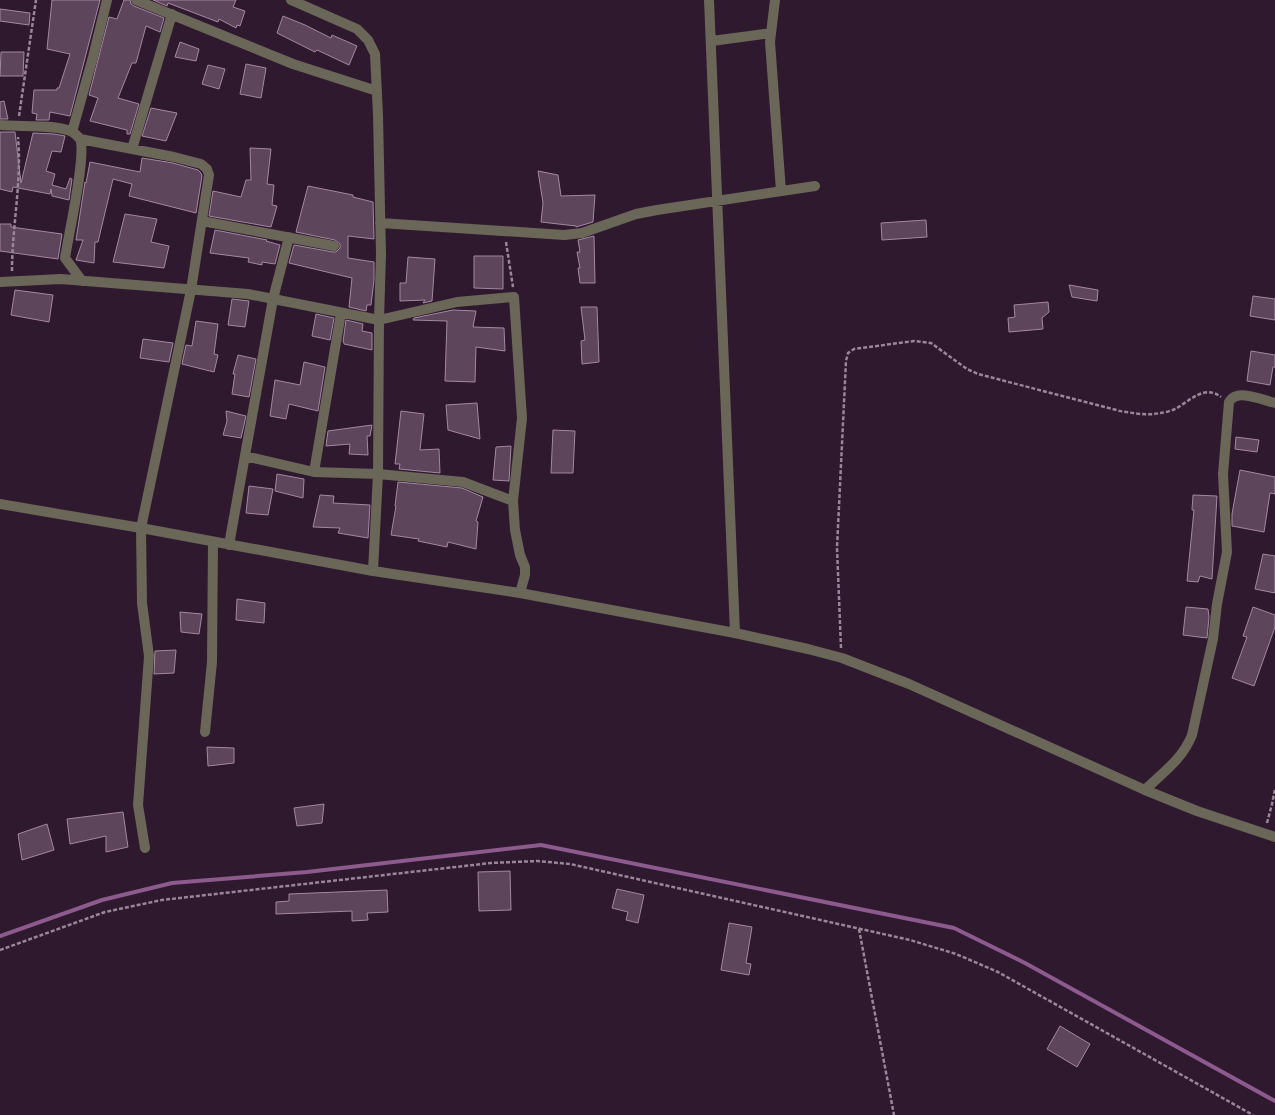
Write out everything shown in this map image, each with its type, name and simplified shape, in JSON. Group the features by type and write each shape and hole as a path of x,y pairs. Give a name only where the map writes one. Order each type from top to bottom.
{"street":[{"path":"82,281 65,258 81,166 82,150 76,135 107,0"},
{"path":"136,0 293,64 377,91"},
{"path":"291,0 357,29 368,40 375,54 381,254 378,474 374,571"},
{"path":"709,0 712,41 736,633"},
{"path":"775,0 770,42 781,191"},
{"path":"132,149 172,14"},
{"path":"712,41 771,33"},
{"path":"0,125 62,129 76,135 201,164 207,169 209,175 191,290 141,528 142,604 149,656 138,805 145,848"},
{"path":"380,223 564,235 582,233 636,214 815,186"},
{"path":"202,221 334,246"},
{"path":"229,544 273,299 289,237"},
{"path":"0,282 61,279 248,294 379,320 457,302 514,297 522,418 513,501 515,530 520,555 525,567 525,575 520,593"},
{"path":"314,472 341,313"},
{"path":"1145,790 1181,756 1187,747 1192,735 1213,639 1216,611 1227,552 1223,474 1229,402 1232,398 1238,395 1245,395 1275,403"},
{"path":"245,456 314,472 378,474 463,482 513,501"},
{"path":"0,504 141,528 374,571 520,593 736,633 842,658 909,684 1196,812 1275,837"},
{"path":"205,732 212,662 213,542"}],"path":[{"path":"12,282 12,253 19,158 17,127 36,0"},
{"path":"505,232 514,297"},
{"path":"842,658 837,548 846,361 848,353 854,350 914,341 931,343 967,369 978,374 1120,411 1140,414 1159,414 1174,409 1198,394 1207,392 1217,394 1229,402"},
{"path":"1263,833 1275,789"},
{"path":"0,950 105,912 162,900 491,863 537,861 570,864 910,940 956,954 998,972 1252,1115"},
{"path":"859,929 894,1115"}],"building":[{"path":"52,0 100,0 70,116 50,112 49,120 36,120 37,114 32,113 34,90 57,90 57,88 59,88 70,54 47,49"},
{"path":"124,0 130,0 131,4 134,6 164,18 160,32 146,26 136,63 132,63 118,98 139,104 130,134 127,134 127,130 90,121 98,98 89,95 109,17 117,19"},
{"path":"153,0 236,0 233,7 245,11 240,26 237,25 236,28 219,19 218,22 168,3 167,6"},
{"path":"0,9 30,13 29,25 0,21"},
{"path":"283,16 331,38 332,35 357,46 349,65 317,50 315,52 277,33"},
{"path":"180,42 199,49 196,61 175,57"},
{"path":"1,52 24,52 23,76 0,76"},
{"path":"246,64 266,68 261,98 240,94"},
{"path":"208,65 225,69 219,89 202,84"},
{"path":"4,101 8,119 0,119 0,102"},
{"path":"151,108 177,113 166,141 142,136"},
{"path":"0,132 15,132 21,183 33,133 65,136 61,152 52,151 46,171 55,174 52,185 66,189 70,178 72,179 69,200 52,196 51,189 50,194 13,187 12,192 0,189"},
{"path":"250,148 271,149 267,184 274,185 272,205 277,206 271,227 209,216 213,191 241,197 246,180 251,180"},
{"path":"142,158 173,163 198,170 201,173 202,176 196,213 129,196 132,184 113,179 98,242 95,242 94,263 76,260 83,240 76,240 85,182 86,183 90,162 140,172"},
{"path":"538,171 558,175 561,196 595,195 593,222 576,227 541,222 543,203"},
{"path":"308,186 353,195 353,197 373,202 374,239 348,236 348,258 374,262 374,280 371,305 367,305 366,311 349,307 352,278 289,263 294,245 333,252 336,252 340,248 340,244 335,240 296,232"},
{"path":"125,214 157,219 151,242 169,246 164,268 113,262"},
{"path":"926,220 927,237 882,240 881,223"},
{"path":"0,224 11,224 11,227 62,234 58,259 0,251"},
{"path":"215,230 267,240 266,241 280,245 275,264 262,262 262,265 248,262 249,258 210,253"},
{"path":"594,236 595,283 580,283 578,268 580,268 577,252 580,252 578,240"},
{"path":"474,256 503,256 503,289 474,288"},
{"path":"408,257 435,259 432,301 423,303 425,300 400,301 400,283 406,283"},
{"path":"1069,285 1098,290 1097,301 1072,297"},
{"path":"15,290 53,295 49,322 11,315"},
{"path":"1253,296 1275,299 1275,320 1250,316"},
{"path":"232,299 249,301 245,327 228,325"},
{"path":"1048,302 1049,312 1042,318 1043,329 1009,332 1008,318 1015,317 1014,305"},
{"path":"581,307 597,307 599,362 582,364 581,341 585,340"},
{"path":"453,310 476,311 473,327 504,328 505,351 476,347 475,382 445,381 447,321 413,320 414,318"},
{"path":"316,314 334,318 330,340 312,336"},
{"path":"346,320 363,324 362,331 372,333 372,350 344,344"},
{"path":"196,321 218,324 214,354 218,355 214,372 182,364 186,345 192,346"},
{"path":"143,339 173,343 169,362 140,358"},
{"path":"1251,351 1275,355 1275,367 1273,367 1270,385 1247,381"},
{"path":"238,355 256,359 249,397 232,394 235,374 233,374"},
{"path":"304,362 325,367 318,411 289,404 286,419 270,416 275,380 300,385"},
{"path":"477,403 480,439 448,430 446,405"},
{"path":"226,411 246,416 241,438 223,435 227,421"},
{"path":"401,411 424,414 420,450 439,449 440,473 399,469 400,464 395,464"},
{"path":"372,425 370,436 367,436 368,455 349,454 350,444 326,446 328,431"},
{"path":"553,430 575,431 573,473 551,473"},
{"path":"1236,437 1259,440 1257,452 1235,449"},
{"path":"511,446 509,481 493,480 496,447"},
{"path":"1240,470 1275,477 1275,494 1270,493 1264,532 1232,526 1232,514"},
{"path":"277,474 304,479 303,498 275,491"},
{"path":"398,482 462,488 483,497 476,521 478,522 476,549 448,542 447,547 418,541 419,539 391,535"},
{"path":"249,486 273,489 268,515 246,513"},
{"path":"320,495 334,496 333,503 370,505 368,538 338,533 340,528 313,527"},
{"path":"1193,495 1217,496 1212,579 1200,576 1198,582 1187,581 1194,510 1192,510"},
{"path":"1263,554 1275,556 1275,593 1255,589"},
{"path":"237,599 265,603 264,623 236,620"},
{"path":"1186,607 1208,609 1209,617 1207,638 1183,635"},
{"path":"1253,607 1275,615 1275,627 1254,686 1232,678 1247,637 1243,636"},
{"path":"180,612 202,614 199,634 181,632"},
{"path":"176,650 174,673 154,674 155,651"},
{"path":"207,747 234,748 234,763 208,766"},
{"path":"324,804 322,823 297,826 294,808"},
{"path":"123,812 128,847 106,852 106,836 70,844 67,819"},
{"path":"47,824 54,850 22,860 18,834"},
{"path":"510,871 511,910 479,911 478,872"},
{"path":"617,889 644,895 638,923 626,920 628,912 612,908"},
{"path":"387,890 388,912 367,913 368,920 352,921 352,911 276,914 276,902 289,901 289,894"},
{"path":"729,923 752,927 746,963 751,964 749,975 721,970"},
{"path":"1060,1026 1090,1044 1077,1067 1047,1049"}],"waterway":[{"path":"0,936 102,900 172,883 307,872 541,845 954,928 1025,963 1275,1101"}]}
